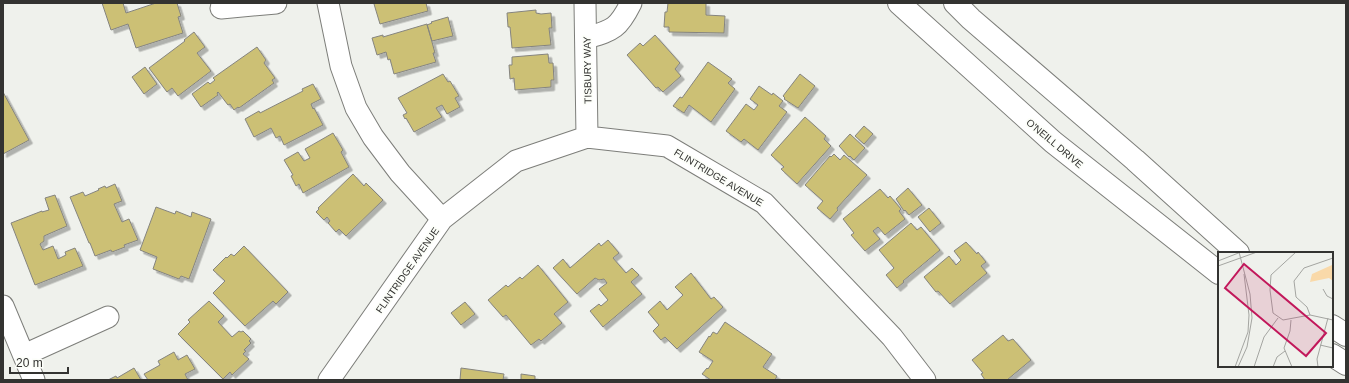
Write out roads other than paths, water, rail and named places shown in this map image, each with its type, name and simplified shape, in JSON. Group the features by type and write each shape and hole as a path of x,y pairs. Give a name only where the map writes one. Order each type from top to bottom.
{"main road":[{"name":"O'NEILL DRIVE","path":"900,3 1053,142 1218,272"},
{"path":"955,3 971,19 1134,160 1237,252"},
{"path":"1333,327 1346,335"},
{"path":"1333,356 1346,364"}],"street":[{"path":"221,8 276,3"},
{"path":"328,3 341,66 356,108 373,137 400,173 442,219"},
{"name":"TISBURY WAY","path":"585,3 587,137"},
{"path":"586,38 610,31 623,19 631,3"},
{"name":"FLINTRIDGE AVENUE","path":"329,380 442,219 516,161 587,137 667,146 764,203 892,337 925,380"},
{"path":"3,306 34,380"},
{"path":"24,355 108,317"}]}
